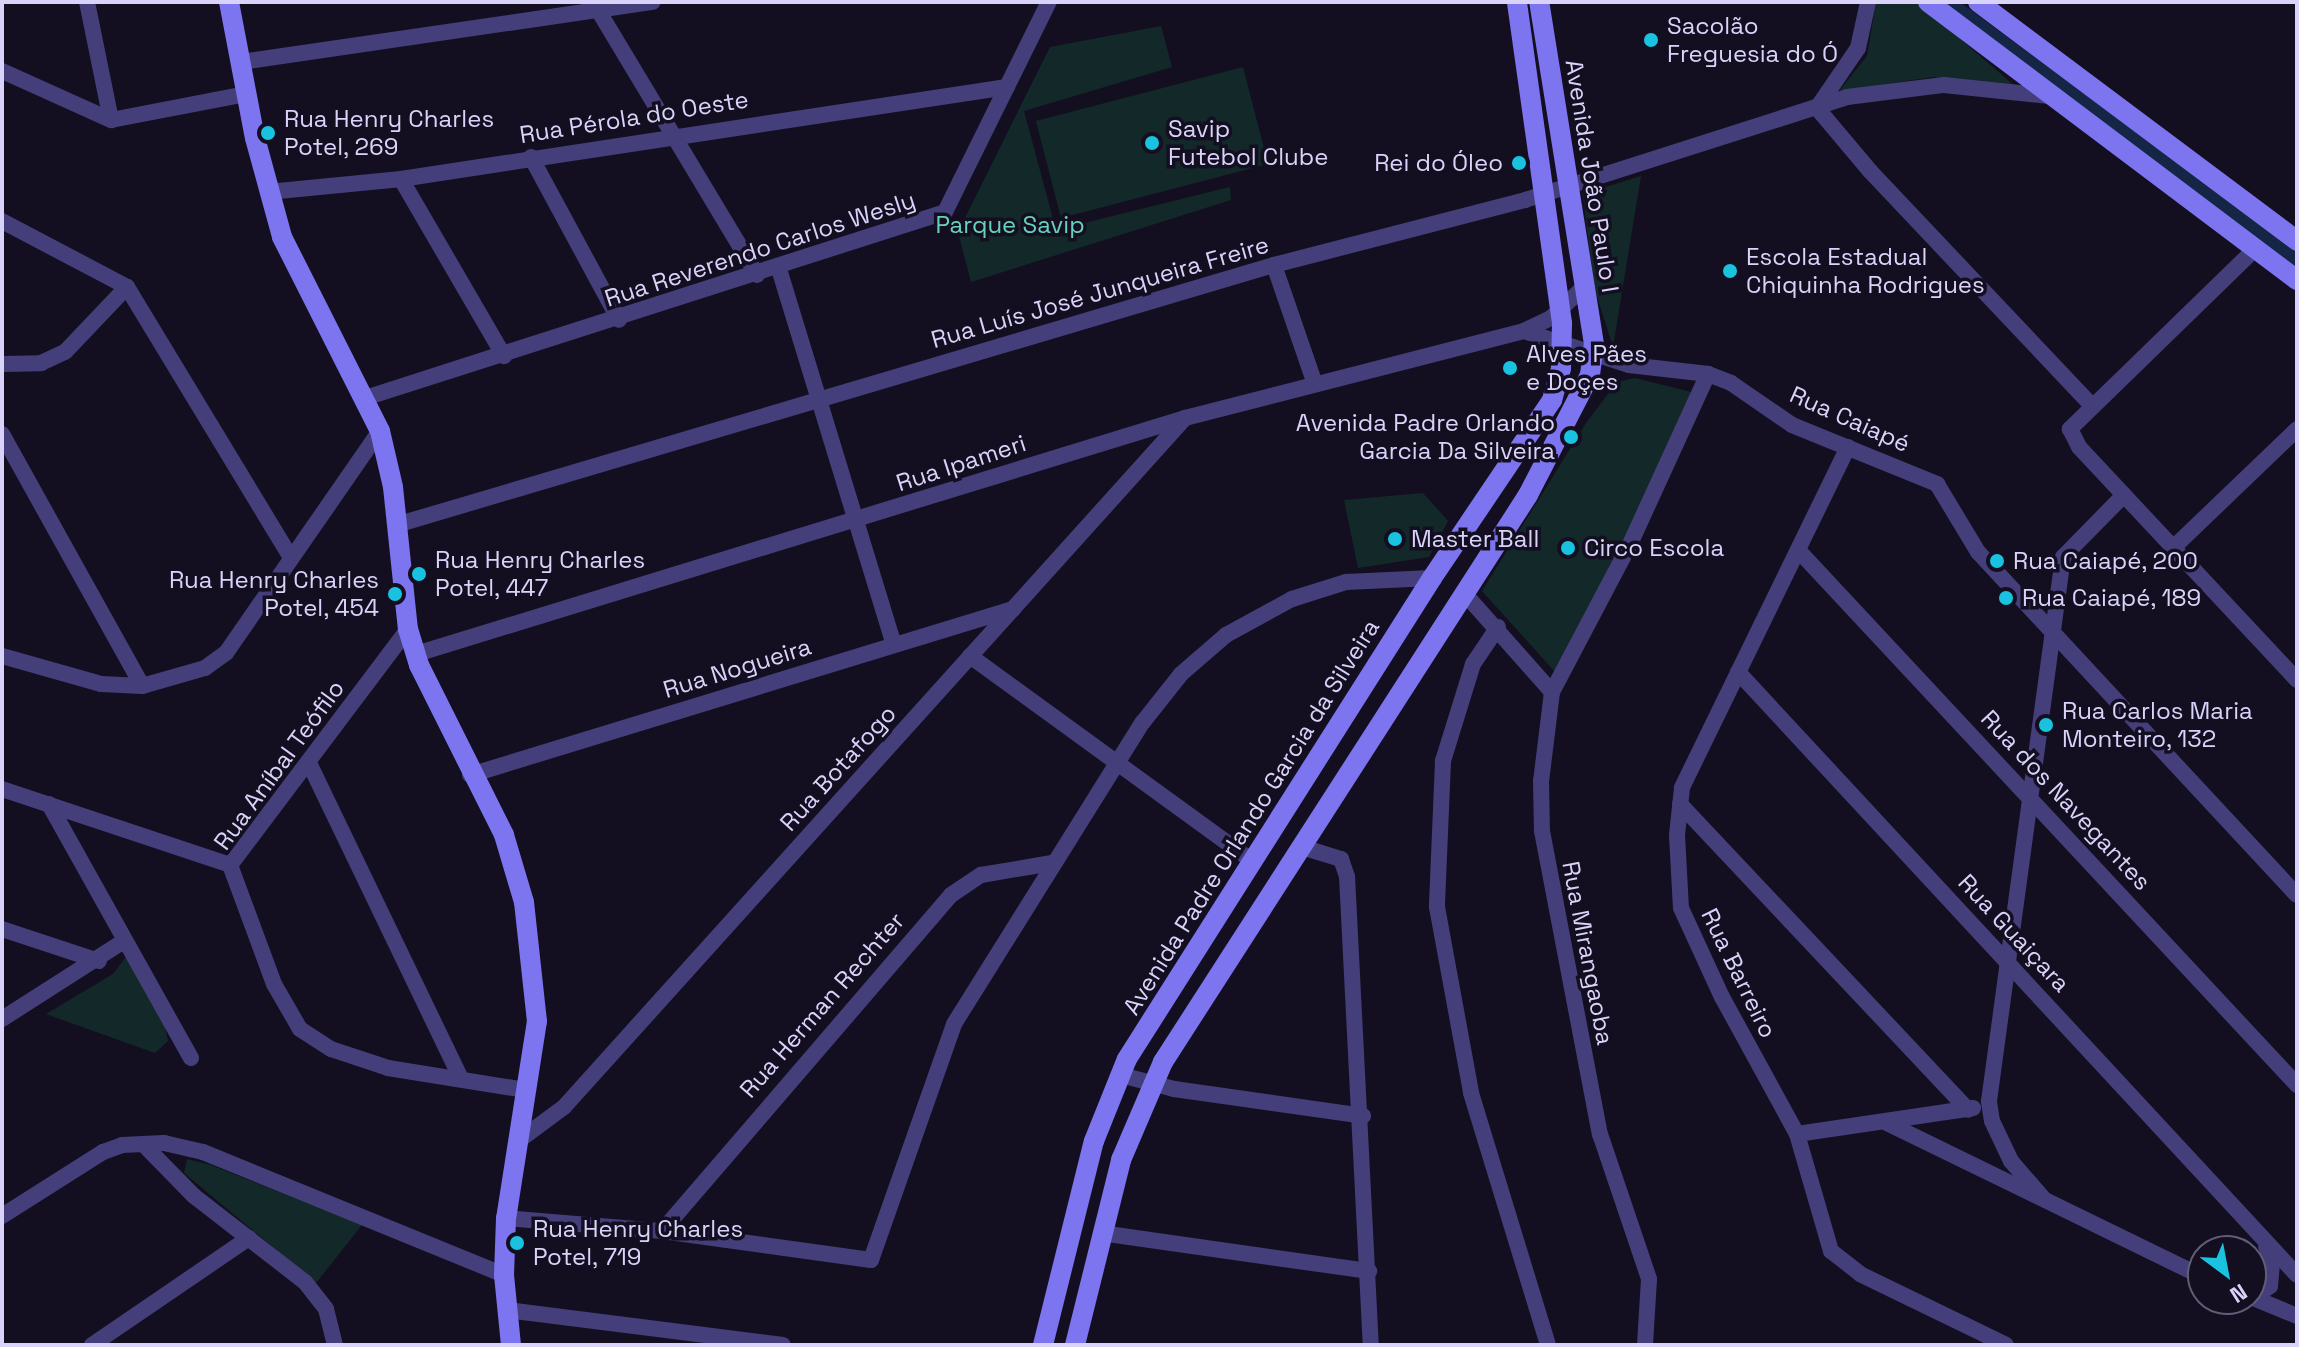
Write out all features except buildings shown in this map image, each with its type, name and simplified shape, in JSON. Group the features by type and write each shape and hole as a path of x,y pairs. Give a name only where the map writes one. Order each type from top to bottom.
{"main road":[{"path":"229,2 268,192 293,265 380,431 396,525 408,629 416,654 470,775 504,835 524,902 537,992 506,1218 504,1275 511,1345"},
{"name":"Avenida João Paulo I","path":"1517,2 1564,346"},
{"name":"Avenida João Paulo I","path":"1539,2 1595,357"},
{"path":"1928,2 2297,280"},
{"path":"1978,2 2297,241"},
{"name":"Avenida Padre Orlando Garcia da Silveira","path":"1043,1345 1079,1190 1121,1075 1432,578 1552,400 1564,346"},
{"path":"1075,1345 1121,1160 1153,1084 1465,594 1580,402 1595,357"}],"street":[{"path":"87,2 111,120"},
{"path":"241,62 653,2"},
{"name":"Rua Reverendo Carlos Wesly","path":"365,398 779,269 945,212 1049,2"},
{"path":"1868,2 1858,48 1817,108 1870,171 2091,405"},
{"path":"598,10 757,275"},
{"path":"2,71 111,120 246,94"},
{"name":"Rua Luís José Junqueira Freire","path":"396,525 1274,265 1544,194 1877,91 1944,85 2049,96"},
{"name":"Rua Pérola do Oeste","path":"268,192 401,179 671,135 1007,87"},
{"path":"531,157 619,320"},
{"path":"401,179 504,356"},
{"path":"2,221 127,287 291,558"},
{"path":"2256,248 2072,423 2071,436 2297,680"},
{"path":"1274,265 1314,381"},
{"path":"779,269 893,643"},
{"path":"2,364 41,363 65,352 127,287"},
{"name":"Rua Ipameri","path":"416,654 858,522 1185,418 1314,381 1524,331 1561,307 1584,287"},
{"path":"1524,331 1564,346"},
{"name":"Rua Caiapé","path":"1564,346 1595,357 1708,374 1731,383 1792,425 1937,484 1978,552 2297,895"},
{"name":"Rua Mirangaoba","path":"1645,1345 1649,1279 1600,1134 1542,831 1542,765 1552,692 1631,542 1708,374"},
{"name":"Rua Botafogo","path":"518,1141 564,1107 970,656 1018,607 1185,418"},
{"path":"2173,548 2297,429"},
{"path":"2,656 101,684 142,686 177,680 226,653 380,431"},
{"path":"2,434 142,686"},
{"path":"2284,442 2297,455"},
{"name":"Rua Barreiro","path":"1848,447 1697,753 1680,804 1681,908 1722,997 1797,1134 1826,1244 1843,1264 1982,1340 2006,1345"},
{"path":"2043,1198 2005,1151 1989,1101 2028,795 2065,552 2124,495"},
{"name":"Rua dos Navegantes","path":"1798,550 2297,1085"},
{"path":"506,1218 662,1231 859,1261 876,1256 954,1024 1117,761 1181,674 1226,635 1263,611 1346,582 1432,578"},
{"path":"1465,594 1498,627 1552,692"},
{"name":"Rua Nogueira","path":"470,775 1018,607"},
{"path":"1498,627 1473,664 1443,761 1437,907 1471,1093 1526,1287 1548,1345"},
{"name":"Rua Aníbal Teófilo","path":"408,629 310,765 230,865 274,984 300,1029 331,1049 388,1068 460,1077 525,1090"},
{"path":"970,656 1254,862"},
{"name":"Rua Guaiçara","path":"1738,672 2297,1275"},
{"path":"310,765 460,1077"},
{"path":"2,789 230,865"},
{"path":"49,804 191,1058"},
{"path":"1680,804 1968,1110"},
{"path":"1302,847 1341,859 1347,876 1363,1116 1371,1345"},
{"name":"Rua Herman Rechter","path":"662,1231 951,895 981,875 1052,863"},
{"path":"2,929 99,961"},
{"path":"2,1019 99,961 124,941"},
{"path":"1121,1075 1153,1084 1363,1116"},
{"path":"1797,1134 1968,1110 1989,1101"},
{"path":"1887,1123 2187,1269"},
{"path":"2,1216 103,1152 143,1144 203,1152 504,1275"},
{"path":"143,1144 194,1196 305,1282 326,1309 335,1345"},
{"name":"Rua Guaiçara","path":"2256,1228 2258,1235"},
{"path":"1101,1233 1369,1271"},
{"path":"92,1345 249,1238"},
{"name":"Rua Guaiçara","path":"2267,1259 2273,1276 2267,1288"},
{"path":"2267,1304 2297,1316"},
{"path":"507,1310 672,1337 783,1345"}],"green space":[{"path":"1876,2 1917,2 2015,86 1933,77 1839,91 1867,56"},
{"name":"Parque Savip","path":"1161,26 1172,67 1024,111 1056,230 1230,187 1231,200 971,282 958,232 1050,47"},
{"name":"Savip Futebol Clube","path":"1243,67 1268,164 1061,218 1036,121"},
{"path":"1641,176 1613,347 1594,287 1583,194"},
{"path":"1635,378 1691,392 1694,412 1556,673 1482,591 1586,423 1617,382"},
{"name":"Master Ball","path":"1423,493 1448,521 1429,557 1358,568 1344,500"},
{"path":"126,957 165,1026 168,1041 155,1053 46,1014 113,974"},
{"path":"187,1159 211,1165 362,1225 316,1283 184,1173"}],"waterway":[{"path":"1945,2 2297,262"}],"place":[{"name":"Sacolão Freguesia do Ó","path":"1651,40"},
{"name":"Rua Henry Charles Potel, 269","path":"268,133"},
{"name":"Savip Futebol Clube","path":"1152,143"},
{"name":"Rei do Óleo","path":"1519,163"},
{"name":"Escola Estadual Chiquinha Rodrigues","path":"1730,271"},
{"name":"Alves Pães e Doçes","path":"1510,368"},
{"name":"Avenida Padre Orlando Garcia Da Silveira","path":"1571,437"},
{"name":"Master Ball","path":"1395,539"},
{"name":"Circo Escola","path":"1568,548"},
{"name":"Rua Caiapé, 200","path":"1997,561"},
{"name":"Rua Henry Charles Potel, 447","path":"419,574"},
{"name":"Rua Henry Charles Potel, 454","path":"395,594"},
{"name":"Rua Caiapé, 189","path":"2006,598"},
{"name":"Rua Carlos Maria Monteiro, 132","path":"2046,725"},
{"name":"Rua Henry Charles Potel, 719","path":"517,1243"}]}
